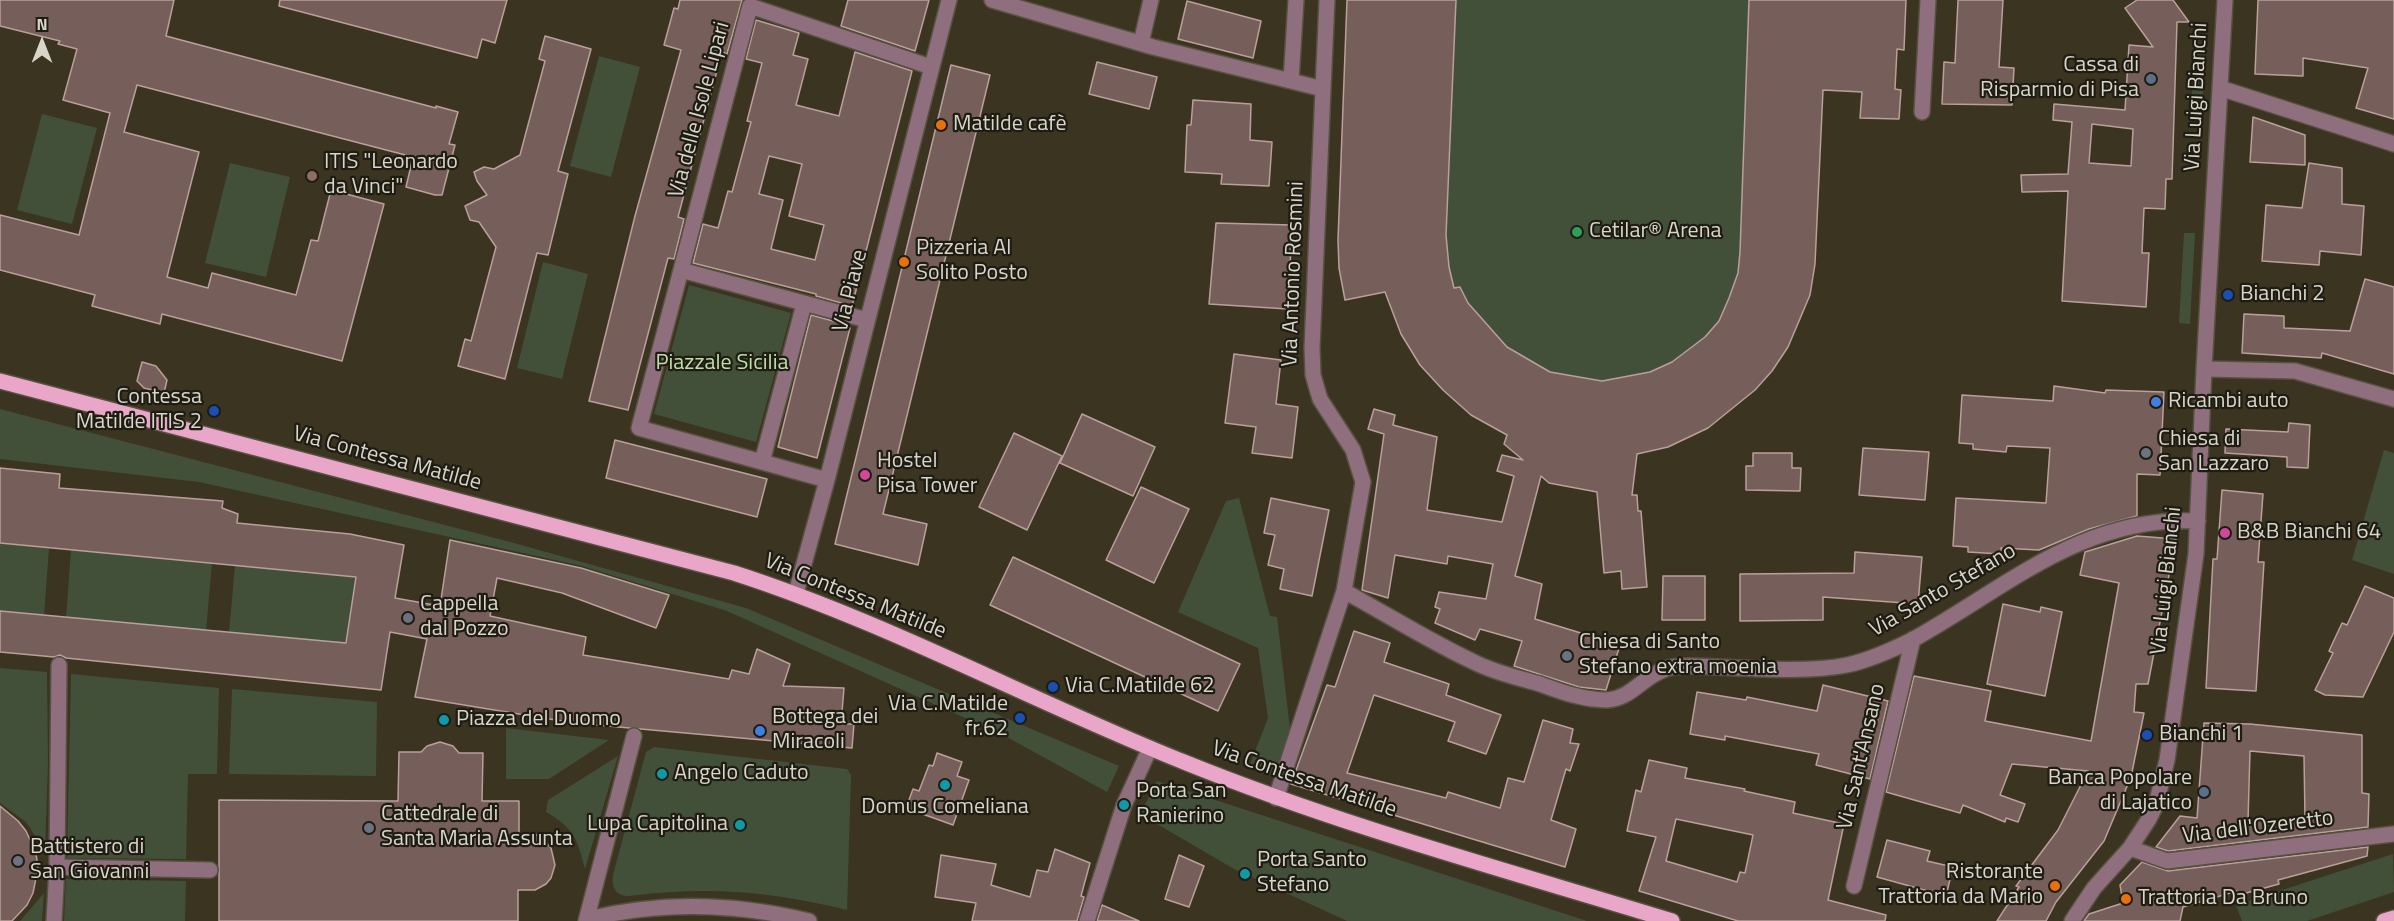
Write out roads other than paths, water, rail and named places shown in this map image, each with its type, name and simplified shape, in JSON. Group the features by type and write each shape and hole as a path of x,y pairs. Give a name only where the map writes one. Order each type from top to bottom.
{"main road":[{"name":"Via Contessa Matilde","path":"0,381 692,561 796,593 1150,748 1276,798 1672,921"},
{"path":"2384,921 2394,918"}],"street":[{"name":"Via Piave","path":"796,593 949,0"},
{"path":"992,0 1141,43 1323,89"},
{"path":"1141,43 1151,0"},
{"path":"1291,81 1296,0"},
{"name":"Via Antonio Rosmini","path":"1327,0 1312,348 1313,375 1320,399 1353,450 1363,482 1344,591"},
{"path":"1922,112 1928,0"},
{"name":"Via Luigi Bianchi","path":"2072,921 2094,888 2130,848 2156,805 2167,760 2196,554 2225,0"},
{"name":"Via delle Isole Lipari","path":"681,270 750,6 931,67"},
{"path":"2220,88 2394,144"},
{"path":"827,480 639,428 681,270 867,320"},
{"path":"762,462 804,304"},
{"path":"2204,369 2295,371 2394,399"},
{"name":"Via Santo Stefano","path":"1344,591 1479,664 1572,695 1595,699 1620,699 1650,677 1670,667 1838,666 1887,652 1913,639 2049,556 2087,539 2143,523 2170,520 2198,521"},
{"path":"1276,798 1344,591"},
{"name":"Via Sant'Ansano","path":"1854,886 1913,639"},
{"path":"54,921 57,867 59,665"},
{"path":"634,736 587,920 645,908 686,906 735,907 809,921"},
{"path":"1087,921 1124,805 1150,748"},
{"name":"Via dell'Ozeretto","path":"2130,848 2167,861 2394,834"},
{"path":"57,867 210,870"}],"place":[{"name":"Cassa di Risparmio di Pisa","path":"2151,79"},
{"name":"Matilde cafè","path":"941,125"},
{"name":"ITIS \"Leonardo da Vinci\"","path":"312,176"},
{"name":"Cetilar® Arena","path":"1577,232"},
{"name":"Pizzeria Al Solito Posto","path":"904,262"},
{"name":"Bianchi 2","path":"2228,295"},
{"name":"Ricambi auto","path":"2156,402"},
{"name":"Contessa Matilde ITIS 2","path":"214,411"},
{"name":"Chiesa di San Lazzaro","path":"2146,453"},
{"name":"Hostel Pisa Tower","path":"865,475"},
{"name":"B&B Bianchi 64","path":"2225,533"},
{"name":"Cappella dal Pozzo","path":"408,618"},
{"name":"Chiesa di Santo Stefano extra moenia","path":"1567,656"},
{"name":"Via C.Matilde 62","path":"1053,687"},
{"name":"Via C.Matilde fr.62","path":"1020,718"},
{"name":"Piazza del Duomo","path":"444,720"},
{"name":"Bottega dei Miracoli","path":"760,731"},
{"name":"Bianchi 1","path":"2147,735"},
{"name":"Angelo Caduto","path":"662,774"},
{"name":"Domus Comeliana","path":"945,785"},
{"name":"Banca Popolare di Lajatico","path":"2204,792"},
{"name":"Porta San Ranierino","path":"1124,805"},
{"name":"Lupa Capitolina","path":"740,825"},
{"name":"Cattedrale di Santa Maria Assunta","path":"369,828"},
{"name":"Battistero di San Giovanni","path":"18,861"},
{"name":"Porta Santo Stefano","path":"1245,874"},
{"name":"Ristorante Trattoria da Mario","path":"2055,886"},
{"name":"Trattoria Da Bruno","path":"2126,899"}],"park label":[{"name":"Piazzale Sicilia","path":"722,364"}]}
